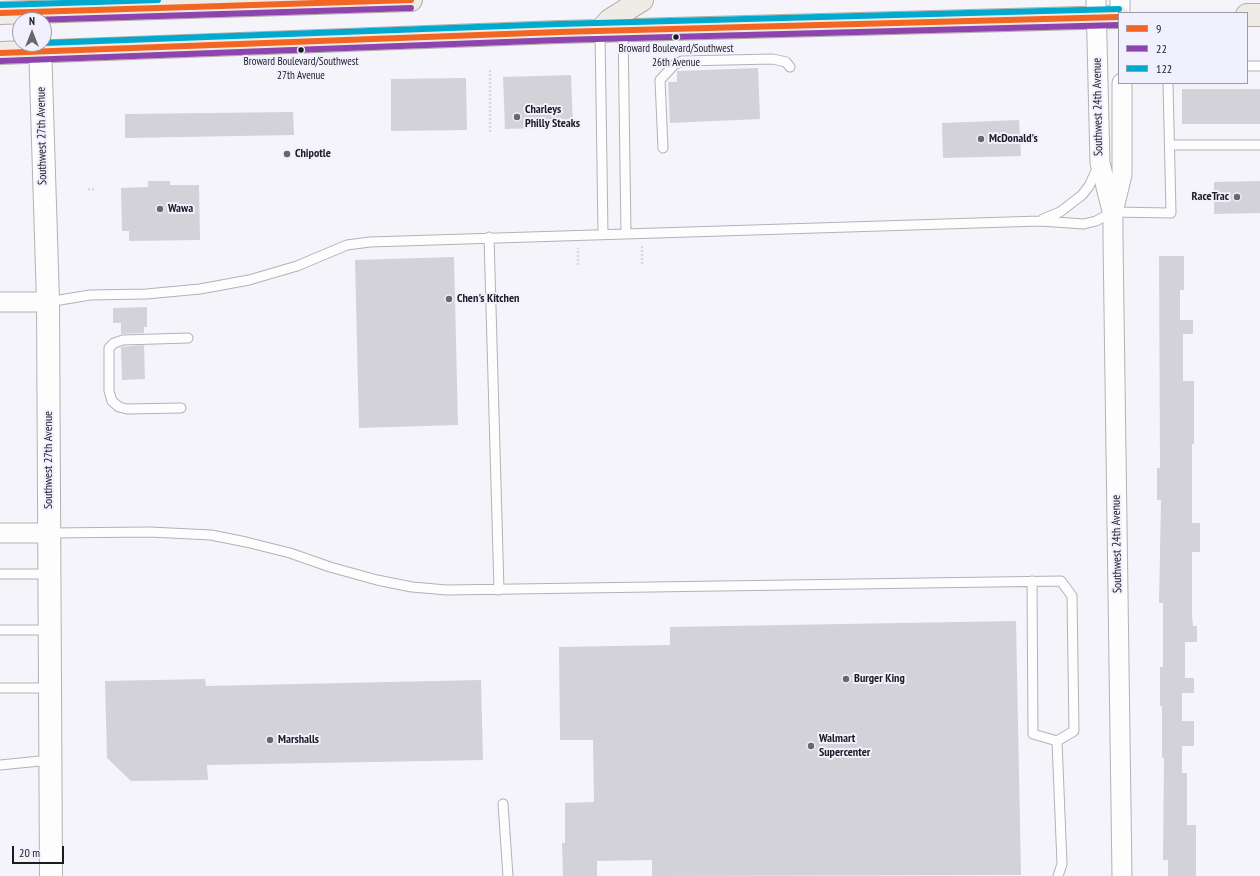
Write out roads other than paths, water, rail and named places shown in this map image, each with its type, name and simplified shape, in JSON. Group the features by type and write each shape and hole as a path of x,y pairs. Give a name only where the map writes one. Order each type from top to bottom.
{"main road":[{"path":"0,13 326,1 411,0"},
{"path":"600,31 610,20 642,0"},
{"path":"52,48 600,31 1096,9 1118,16"},
{"path":"1248,15 1260,15"},
{"path":"0,53 12,52"}],"street":[{"path":"1120,0 1120,12"},
{"name":"Southwest 24th Avenue","path":"1096,9 1100,162 1112,212 1122,876"},
{"name":"Southwest 27th Avenue","path":"40,52 48,302 51,876"},
{"name":"Southwest 24th Avenue","path":"1112,212 1122,175 1122,84"},
{"path":"0,302 48,302"},
{"path":"0,534 49,533"}],"lane":[{"path":"623,30 626,233"},
{"path":"600,31 603,234"},
{"path":"663,148 660,80 674,65 682,61 773,59 786,62 790,67"},
{"path":"1248,66 1260,66"},
{"path":"48,302 90,295 146,294 200,289 248,280 297,266 347,245 355,244 489,237 1040,221 1084,224 1096,222 1112,212 1171,213 1168,84"},
{"path":"1170,145 1260,145"},
{"path":"1040,221 1060,212 1082,196 1089,186 1100,162"},
{"path":"489,237 499,590"},
{"path":"181,408 127,409 118,406 112,401 109,391 109,348 114,343 123,340 188,338"},
{"path":"49,533 150,532 211,536 280,550 330,567 412,587 447,590 1061,581 1072,596 1074,731 1057,741 1033,734 1032,582"},
{"path":"0,574 50,574"},
{"path":"0,630 50,630"},
{"path":"0,688 50,688"},
{"path":"1057,741 1062,864 1058,876"},
{"path":"0,765 51,760"},
{"path":"503,804 508,876"}],"place":[{"name":"Broward Boulevard/Southwest 26th Avenue","path":"676,37"},
{"name":"Broward Boulevard/Southwest 27th Avenue","path":"301,50"},
{"name":"Charleys Philly Steaks","path":"517,117"},
{"name":"McDonald's","path":"981,139"},
{"name":"Chipotle","path":"287,154"},
{"name":"RaceTrac","path":"1237,197"},
{"name":"Wawa","path":"160,209"},
{"name":"Chen's Kitchen","path":"449,299"},
{"name":"Burger King","path":"846,679"},
{"name":"Marshalls","path":"270,740"},
{"name":"Walmart Supercenter","path":"811,746"}]}
